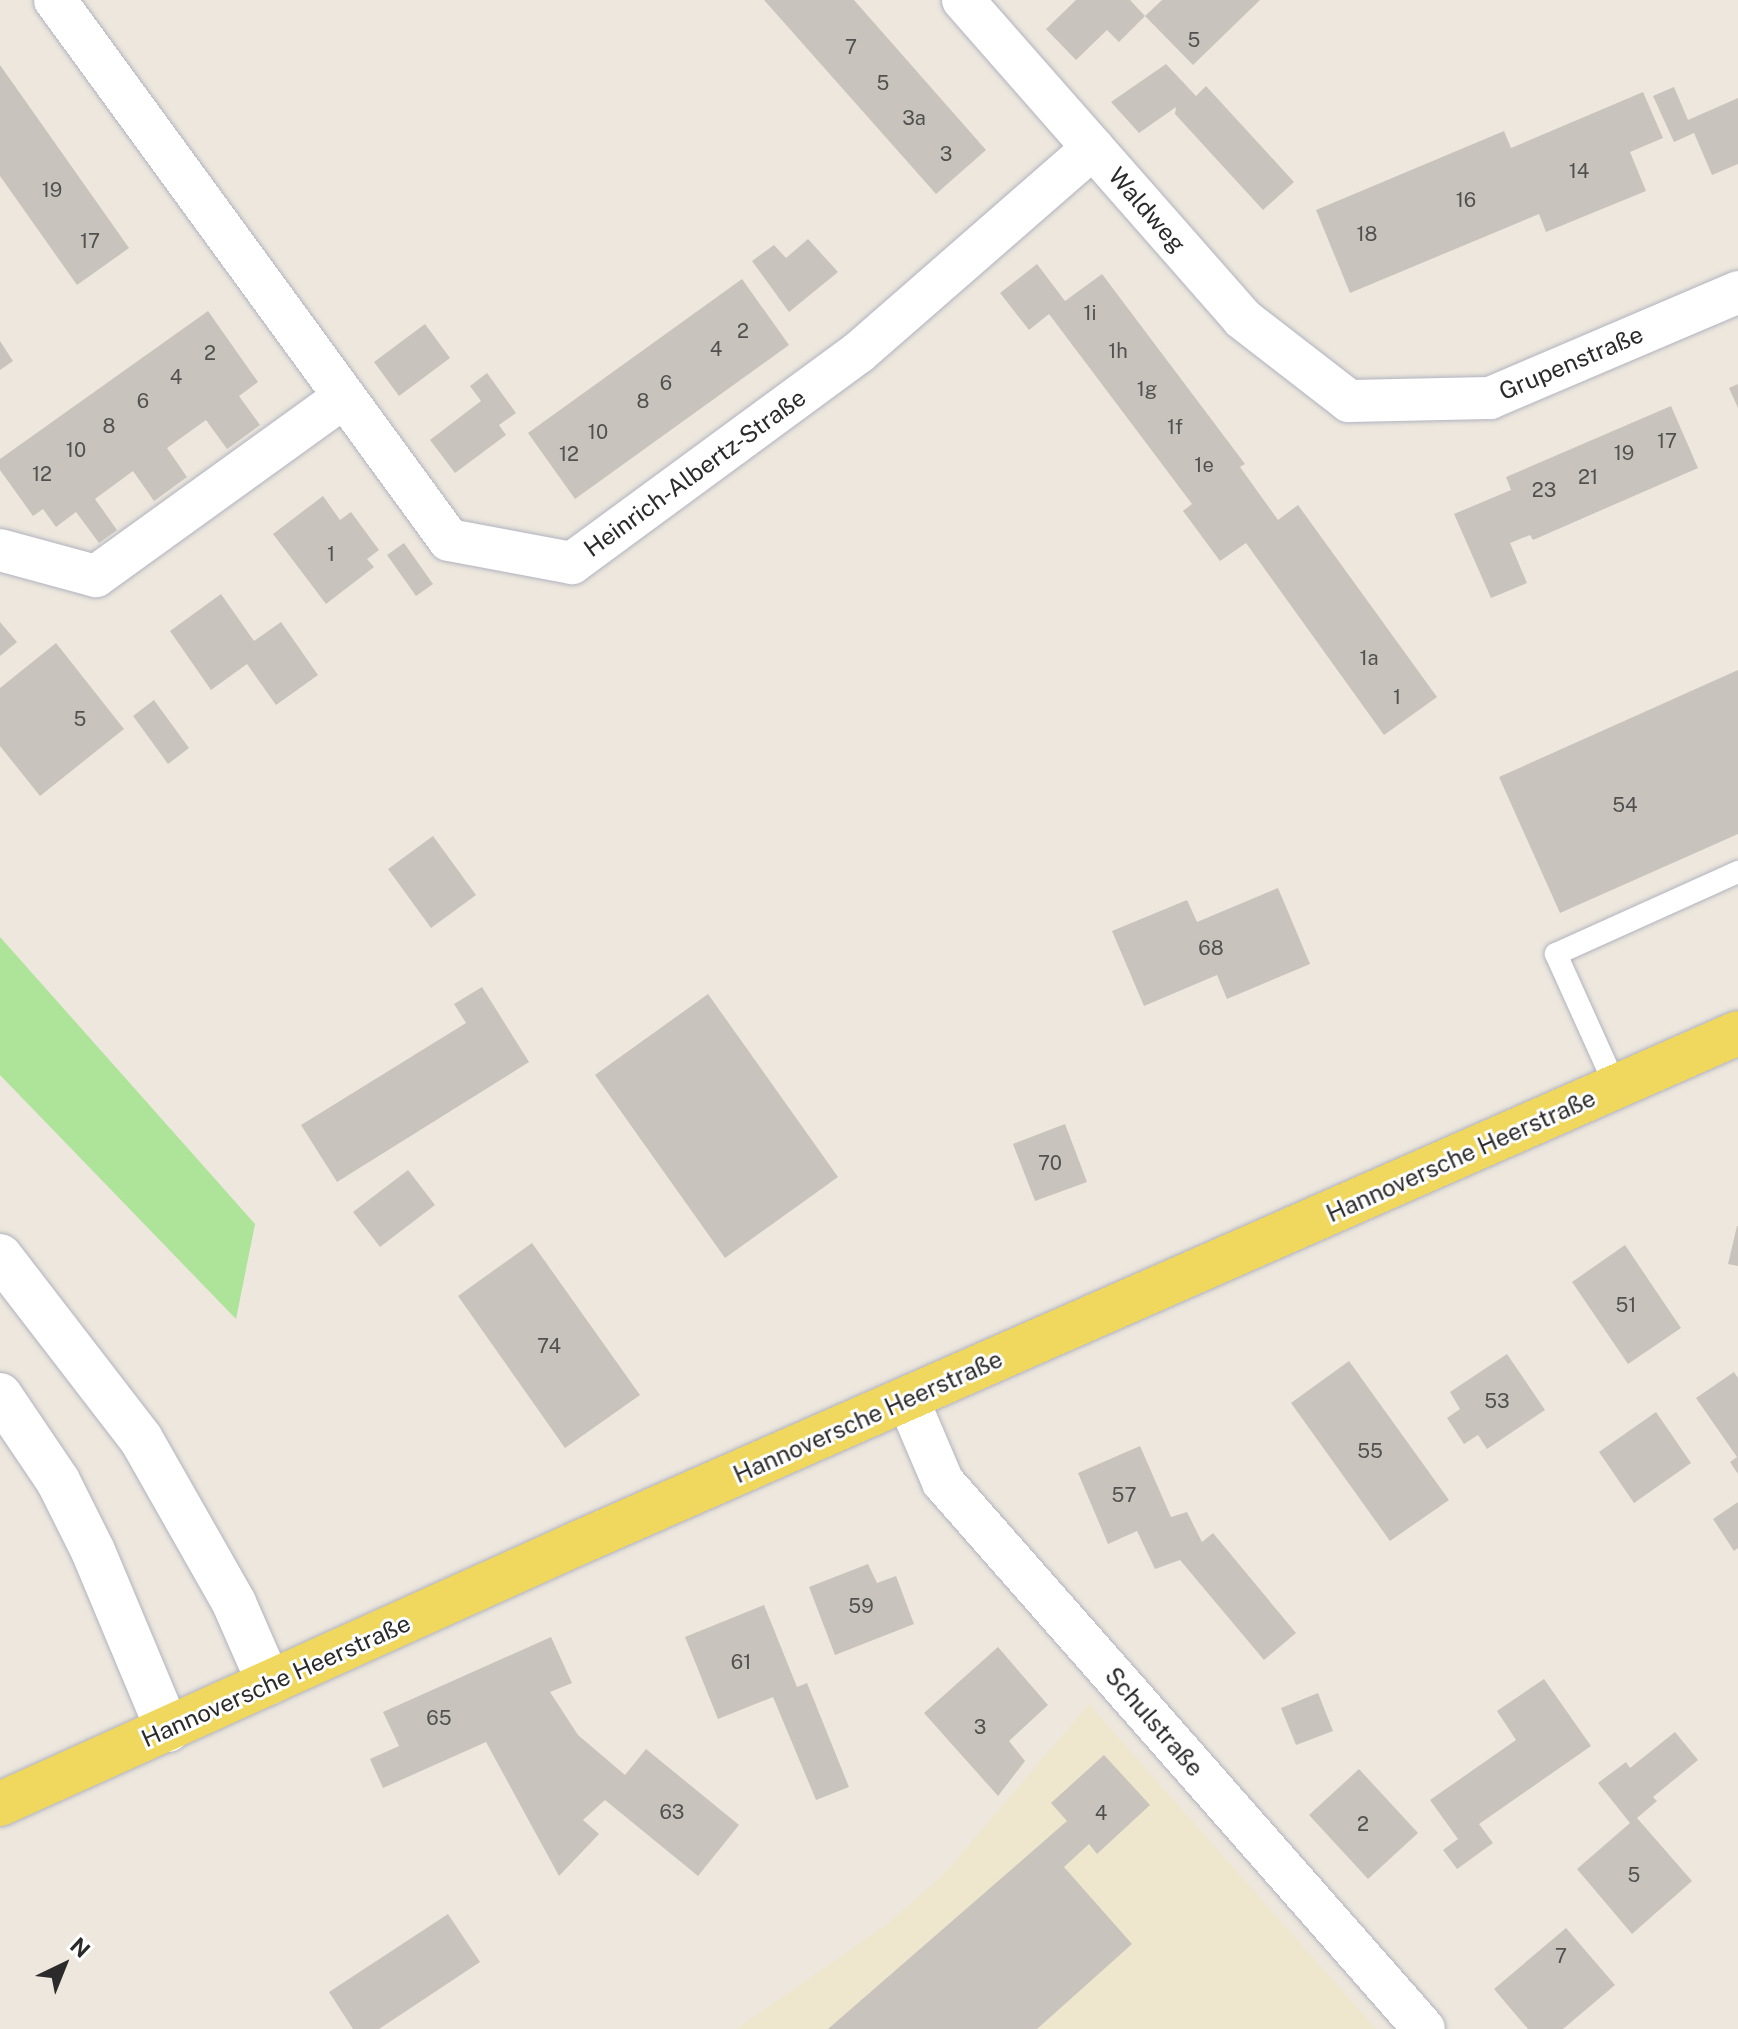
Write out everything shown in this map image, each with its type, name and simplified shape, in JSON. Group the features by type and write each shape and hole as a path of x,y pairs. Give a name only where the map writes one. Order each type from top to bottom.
{"main road":[{"name":"Hannoversche Heerstraße","path":"0,1804 1738,1033"},
{"path":"0,1256 141,1439 234,1603 269,1683"},
{"path":"0,1395 58,1481 93,1551 168,1730"}],"street":[{"name":"Heinrich-Albertz-Straße","path":"55,0 449,540 572,563 858,353 1093,148"},
{"name":"Waldweg","path":"963,0 1243,319 1349,401"},
{"name":"Grupenstraße","path":"1349,401 1490,398 1738,292"},
{"path":"0,550 96,576 343,398"},
{"name":"Schulstraße","path":"908,1400 943,1482 1424,2029"}],"lane":[{"path":"1616,1087 1556,954 1738,872"}],"shaded area":[{"path":"1089,1704 1376,2029 736,2029 887,1924 943,1875"}],"green space":[{"path":"0,937 255,1224 236,1319 0,1075"}],"building":[{"path":"764,0 854,0 986,150 936,194"},
{"path":"1076,0 1130,0 1145,16 1119,42 1107,30 1076,60 1046,29"},
{"path":"1162,0 1260,0 1193,65 1145,16"},
{"path":"1166,64 1196,96 1206,86 1294,182 1263,210 1175,114 1176,107 1139,133 1111,102"},
{"path":"0,65 129,248 77,285 0,176"},
{"path":"1674,87 1688,120 1738,98 1738,164 1712,175 1694,133 1674,142 1653,96"},
{"path":"1643,92 1663,138 1630,152 1646,191 1546,232 1539,214 1350,293 1316,210 1504,131 1511,148"},
{"path":"808,239 838,272 789,312 752,261 774,245 786,258"},
{"path":"1037,264 1065,301 1102,274 1245,464 1240,467 1278,520 1298,505 1437,697 1384,735 1246,543 1220,561 1183,511 1192,504 1049,314 1029,330 1000,293"},
{"path":"742,279 789,345 575,499 528,433"},
{"path":"208,311 258,382 239,396 260,425 227,449 206,420 167,448 187,477 154,501 133,471 95,499 117,530 99,543 76,512 56,527 43,509 33,516 0,470 0,459"},
{"path":"425,324 450,358 399,396 374,362"},
{"path":"0,341 13,361 0,370"},
{"path":"487,373 516,413 499,425 506,435 455,473 430,440 481,401 470,386"},
{"path":"1738,384 1738,408 1729,388"},
{"path":"1671,406 1698,468 1533,540 1530,535 1510,543 1527,583 1491,598 1454,514 1511,490 1506,477"},
{"path":"323,496 340,520 351,512 379,550 367,559 374,567 326,604 273,534"},
{"path":"404,543 433,584 416,596 387,555"},
{"path":"221,594 254,641 281,622 318,675 276,705 247,664 211,690 170,631"},
{"path":"0,622 17,642 0,656"},
{"path":"56,643 124,729 40,796 0,746 0,688"},
{"path":"1738,670 1738,834 1560,913 1499,777"},
{"path":"154,700 189,748 168,764 133,716"},
{"path":"433,836 476,895 431,928 388,869"},
{"path":"1278,888 1310,964 1227,999 1217,975 1144,1006 1112,931 1187,900 1197,922"},
{"path":"482,987 529,1062 337,1182 301,1125 466,1023 454,1004"},
{"path":"708,994 838,1177 725,1258 595,1075"},
{"path":"1065,1124 1087,1182 1035,1201 1013,1144"},
{"path":"408,1170 435,1205 380,1247 353,1212"},
{"path":"1738,1226 1738,1266 1728,1264"},
{"path":"532,1243 640,1395 565,1448 458,1296"},
{"path":"1625,1245 1681,1328 1628,1364 1572,1282"},
{"path":"1507,1354 1545,1410 1487,1449 1478,1435 1464,1444 1447,1418 1460,1409 1450,1392"},
{"path":"1349,1361 1449,1500 1390,1541 1291,1403"},
{"path":"1734,1372 1738,1378 1738,1474 1730,1462 1737,1457 1696,1398"},
{"path":"1656,1412 1691,1463 1634,1503 1599,1452"},
{"path":"1140,1446 1171,1517 1187,1512 1202,1542 1213,1533 1296,1633 1264,1660 1180,1560 1155,1569 1137,1531 1108,1544 1078,1473"},
{"path":"1738,1502 1738,1548 1734,1551 1713,1519"},
{"path":"868,1564 877,1583 896,1576 914,1624 835,1655 809,1587"},
{"path":"764,1605 797,1687 807,1683 849,1787 816,1800 773,1697 718,1719 685,1637"},
{"path":"551,1637 572,1683 550,1692 578,1735 625,1775 646,1749 739,1825 698,1876 605,1800 583,1820 599,1834 559,1876 486,1742 383,1788 370,1759 399,1746 383,1712"},
{"path":"998,1647 1048,1705 1009,1741 1025,1761 998,1796 924,1713"},
{"path":"1544,1679 1591,1746 1479,1824 1493,1843 1457,1869 1443,1850 1458,1839 1430,1800 1516,1740 1497,1711"},
{"path":"1318,1693 1333,1731 1296,1745 1281,1708"},
{"path":"1675,1732 1698,1760 1653,1797 1657,1801 1637,1818 1692,1881 1632,1934 1577,1869 1630,1823 1598,1783 1626,1762 1630,1768"},
{"path":"1104,1755 1150,1805 1097,1854 1089,1844 1064,1867 1132,1944 1037,2029 828,2029 1067,1821 1051,1803"},
{"path":"1359,1769 1418,1833 1368,1879 1309,1815"},
{"path":"448,1914 480,1962 379,2029 353,2029 329,1992"},
{"path":"1566,1928 1615,1985 1563,2029 1528,2029 1494,1989"}]}
